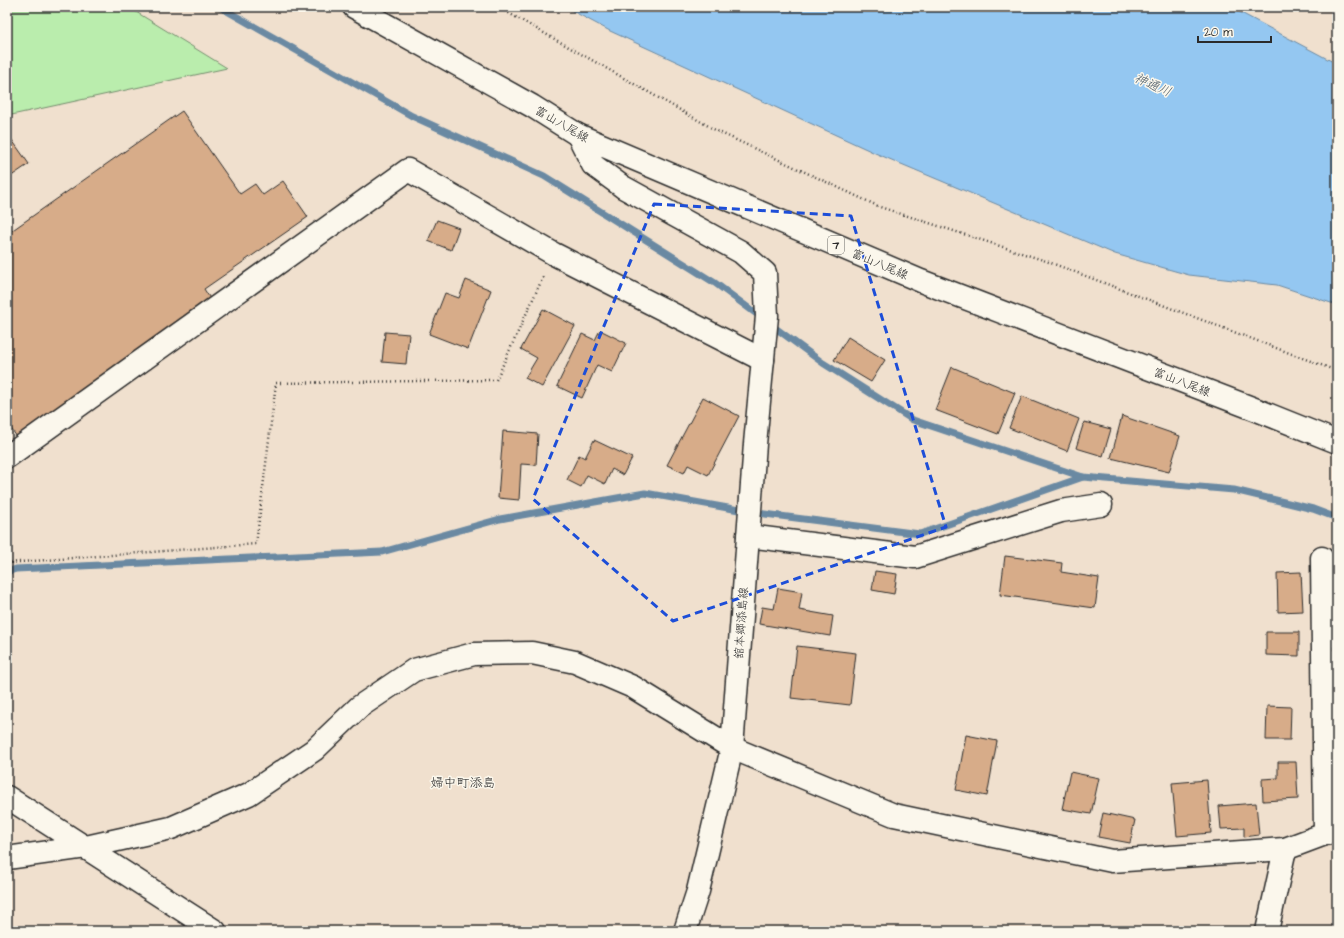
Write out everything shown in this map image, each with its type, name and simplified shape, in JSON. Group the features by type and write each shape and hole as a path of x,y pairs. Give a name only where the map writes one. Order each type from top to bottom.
{"street":[{"name":"富山八尾線","path":"354,7 532,106 578,135 921,281 1337,442"},
{"name":"舘本郷添島線","path":"578,135 593,166 623,187 741,252 765,273 767,312 755,444 732,748 698,892 685,931"},
{"path":"7,457 408,170 554,254 764,351"},
{"path":"748,536 914,557 1061,511 1101,505"},
{"path":"7,858 86,847 171,828 249,794 314,750 359,707 414,670 474,654 532,653 575,662 633,686 732,748 894,815 1112,861 1285,849 1331,833 1322,558"},
{"path":"7,797 215,931"},
{"path":"1267,931 1285,849"}],"path":[{"path":"498,7 719,132 880,207 1046,261 1337,371"},
{"path":"7,562 256,544 276,383 496,380 554,254"}],"highlighted area":[{"path":"654,204 851,216 946,527 673,621 533,499"}],"green space":[{"path":"7,7 128,7 227,68 7,116"}],"water":[{"name":"神通川","path":"565,7 1230,7 1337,64 1337,305 1277,285 1189,275 1115,254 875,153 610,31"}],"building":[{"path":"182,111 240,194 255,184 263,195 283,181 308,217 204,289 211,300 17,437 7,423 7,234"},
{"path":"7,133 29,164 7,179"},
{"path":"437,220 459,228 451,250 428,241"},
{"path":"466,280 491,290 468,349 429,334 445,293 459,298"},
{"path":"543,309 575,326 542,387 525,378 537,358 521,349"},
{"path":"600,330 626,343 612,372 597,365 582,398 557,386 582,334 595,340"},
{"path":"385,332 409,334 406,364 382,362"},
{"path":"848,337 885,360 871,382 834,360"},
{"path":"952,367 1015,393 998,434 935,410"},
{"path":"1022,396 1079,419 1067,451 1009,428"},
{"path":"703,397 739,416 708,475 688,465 684,473 667,465"},
{"path":"1122,416 1180,436 1169,472 1111,458"},
{"path":"1084,422 1111,429 1103,456 1076,448"},
{"path":"503,431 538,434 536,465 521,464 519,500 498,498"},
{"path":"594,440 632,458 623,475 612,469 605,484 587,475 581,487 567,480 579,455 585,458"},
{"path":"1005,556 1062,563 1061,572 1099,578 1095,608 1000,595"},
{"path":"875,571 897,574 894,594 872,590"},
{"path":"1301,572 1303,611 1278,612 1277,573"},
{"path":"778,588 802,592 799,610 833,616 830,636 759,624 762,607 774,609"},
{"path":"1266,632 1299,632 1299,656 1266,655"},
{"path":"797,646 856,653 850,705 791,698"},
{"path":"1267,706 1291,707 1290,740 1266,740"},
{"path":"966,735 997,741 987,796 956,790"},
{"path":"1278,762 1296,762 1298,799 1263,801 1262,779 1278,778"},
{"path":"1070,772 1099,778 1091,814 1062,809"},
{"path":"1207,780 1211,833 1177,836 1172,783"},
{"path":"1256,803 1259,835 1244,837 1244,828 1221,829 1219,806"},
{"path":"1103,813 1135,820 1130,843 1098,837"}],"waterway":[{"path":"220,7 412,116 544,176 715,283 762,318"},
{"path":"770,324 823,363 913,420 1083,477 1234,490 1313,509 1337,518"},
{"path":"7,572 16,569 382,552 500,519 645,493 750,512 920,534 1083,477"}],"district":[{"name":"婦中町添島","path":"463,782"}]}
